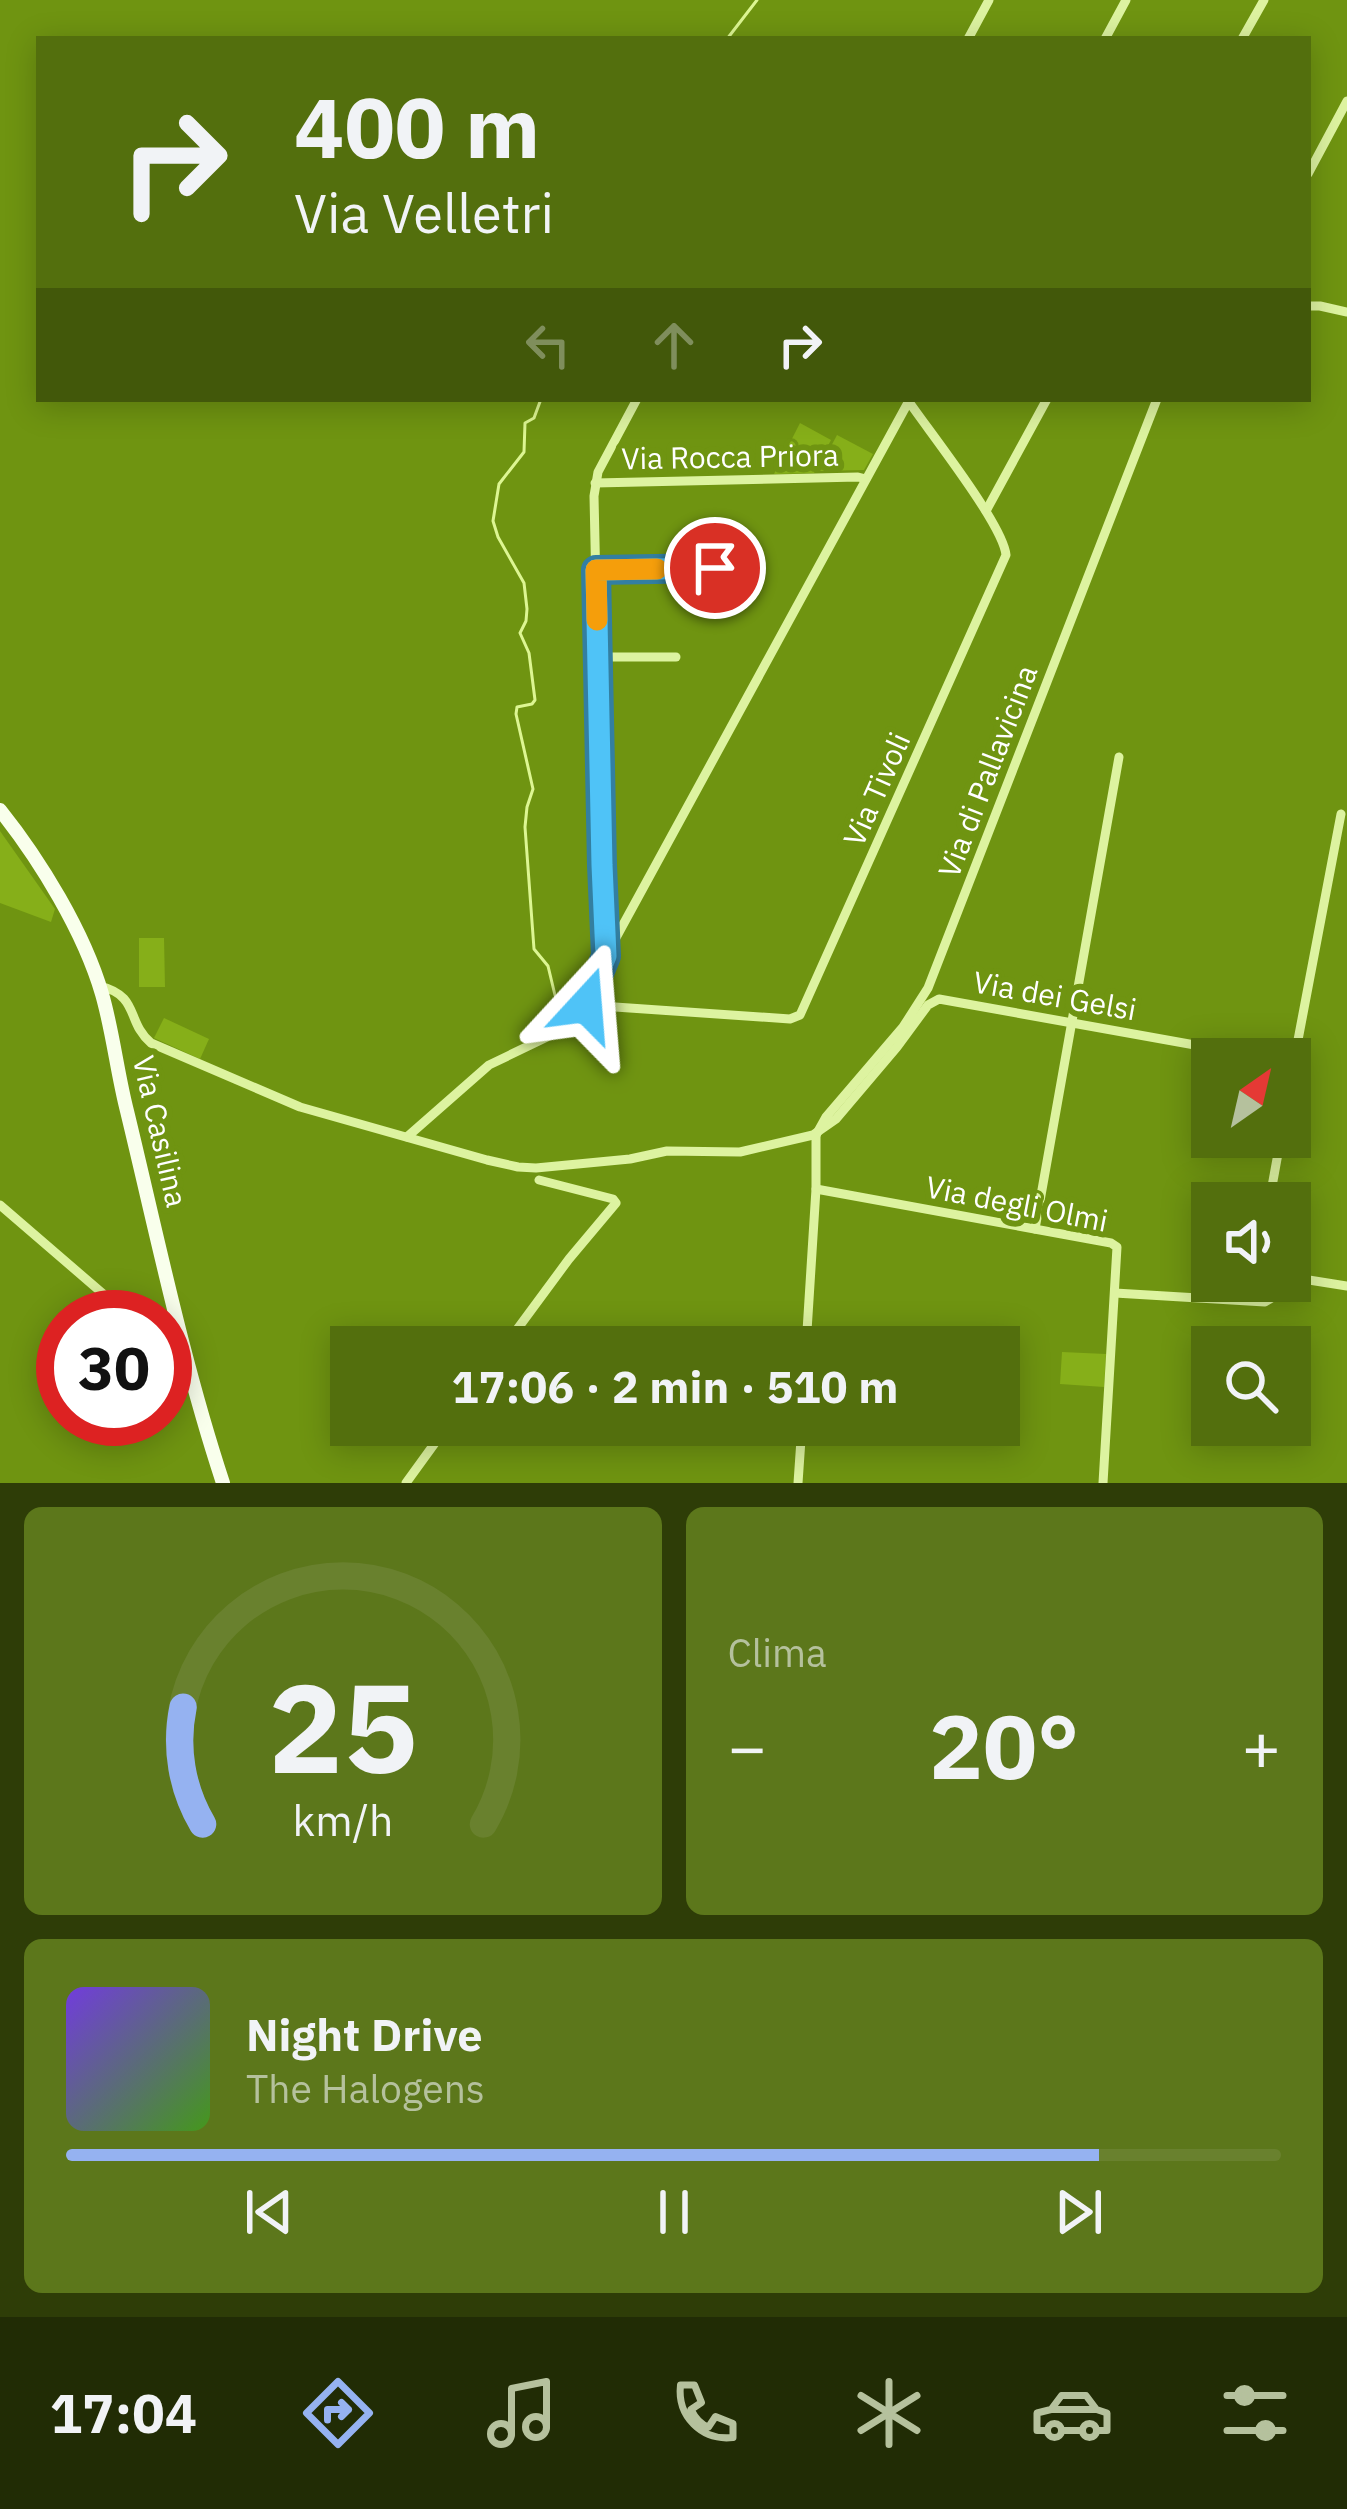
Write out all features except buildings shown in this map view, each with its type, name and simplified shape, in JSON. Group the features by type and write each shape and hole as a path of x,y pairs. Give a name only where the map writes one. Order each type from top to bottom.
{"main road":[{"name":"Via Casilina","path":"0,811 59,900 100,986 171,1290"},
{"name":"Via Casilina","path":"192,1377 223,1483"}],"street":[{"path":"970,36 989,0"},
{"path":"1107,36 1126,0"},
{"path":"1245,36 1264,0"},
{"path":"1311,168 1347,101"},
{"path":"1311,306 1347,312"},
{"path":"606,956 595,483 636,402"},
{"path":"406,1137 489,1065 564,1031 586,1005 606,956 907,402"},
{"name":"Via Tivoli","path":"586,1005 799,1016 1005,560 1005,544 986,511 909,402"},
{"path":"986,511 1046,402"},
{"name":"Via di Pallavicina","path":"816,1135 826,1117 908,1022 928,988 1156,402"},
{"name":"Via Rocca Priora","path":"595,483 866,479"},
{"path":"596,570 715,568"},
{"path":"598,657 676,657"},
{"path":"1035,1229 1119,757"},
{"path":"1297,1038 1341,814"},
{"path":"100,986 126,999 141,1033 155,1045 280,1100 528,1168 671,1151 736,1152 816,1135 807,1326"},
{"name":"Via dei Gelsi","path":"816,1135 836,1118 936,999 1191,1044"},
{"path":"520,1326 616,1203 539,1180"},
{"name":"Via degli Olmi","path":"816,1189 1114,1244 1118,1250 1103,1483"},
{"path":"0,1205 99,1290"},
{"path":"1311,1280 1347,1286"},
{"path":"1115,1293 1191,1298"},
{"path":"406,1483 433,1446"},
{"path":"798,1483 801,1446"}],"green space":[{"path":"800,423 831,440 814,473 774,474"},
{"path":"837,435 873,454 864,470 818,471"},
{"path":"0,831 55,909 51,922 0,903"},
{"path":"139,938 164,938 165,987 139,987"},
{"path":"164,1018 209,1039 200,1059 154,1038"},
{"path":"1062,1352 1106,1354 1104,1387 1060,1384"}],"waterway":[{"path":"729,36 757,0"},
{"path":"540,402 534,418 525,423 524,452 499,484 493,521 524,583 527,609 520,633 529,653 535,700 517,707 516,714 533,789 525,827 534,949 548,966 560,1016"}],"slow traffic":[{"path":"597,620 596,570 657,569"}],"route":[{"path":"586,1005 606,956 596,570 715,568"}]}
